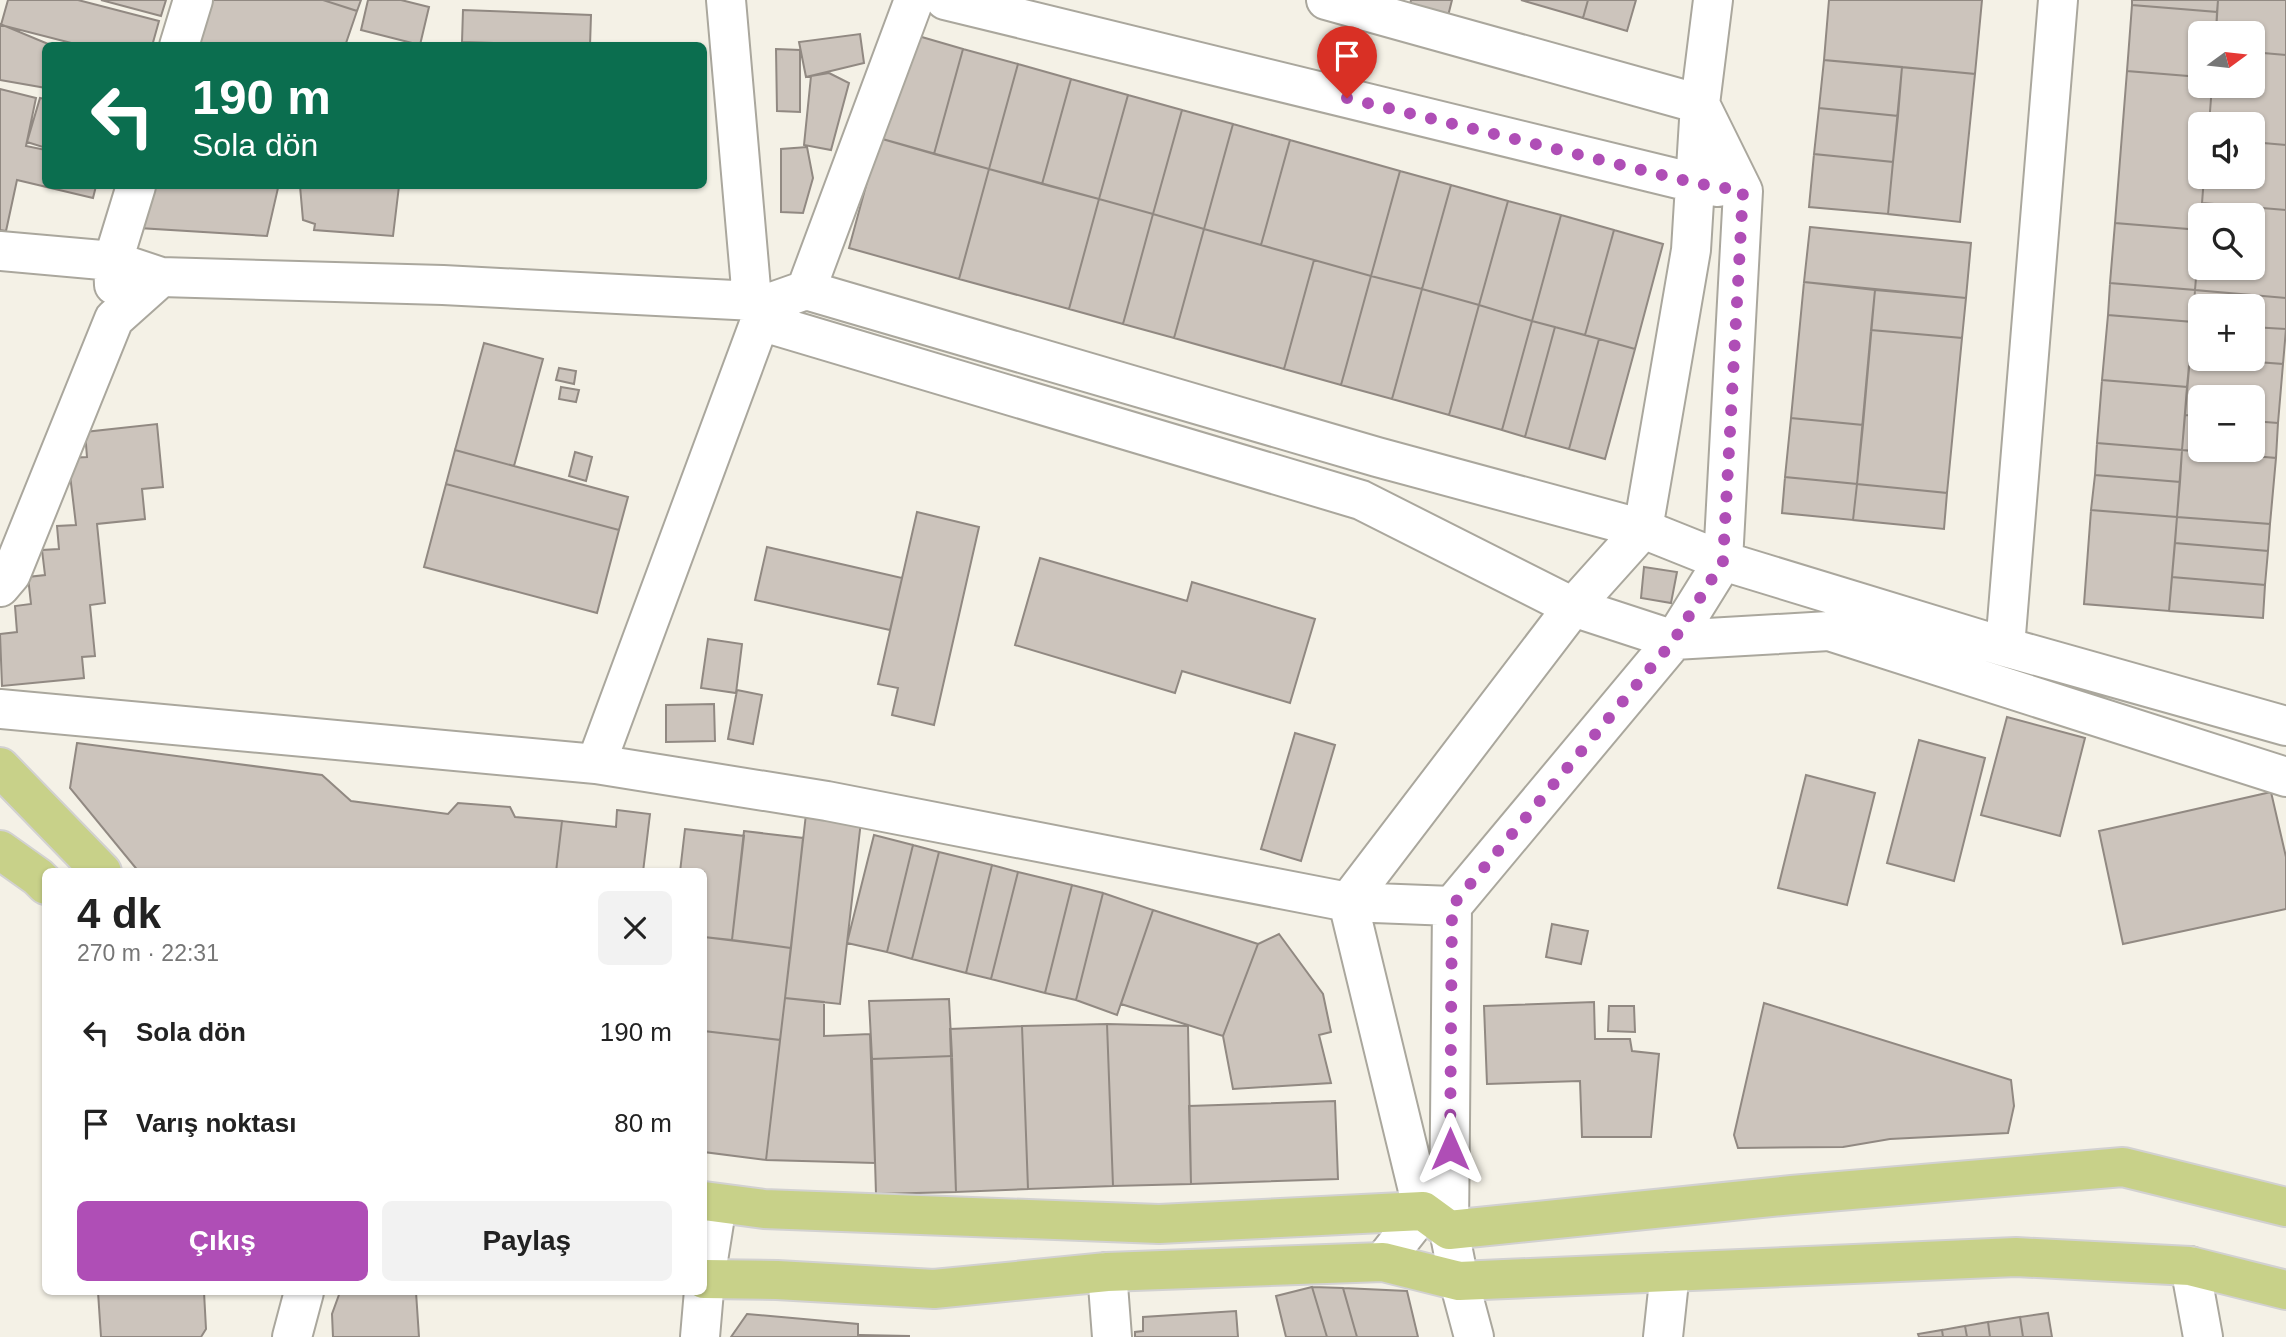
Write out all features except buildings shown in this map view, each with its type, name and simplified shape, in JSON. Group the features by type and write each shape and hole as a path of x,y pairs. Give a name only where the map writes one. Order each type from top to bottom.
{"main road":[{"path":"0,767 98,868"},
{"path":"0,850 42,882"},
{"path":"710,1203 764,1209 1159,1224 1436,1220 1792,1195 2123,1167 2286,1207"},
{"path":"707,1279 777,1280 934,1289 1107,1272 1383,1262 1459,1281 2016,1257 2190,1266 2286,1290"}],"street":[{"path":"180,42 193,0"},
{"path":"726,0 773,303"},
{"path":"596,764 773,303 914,0"},
{"path":"945,0 1695,183 1743,191"},
{"path":"1326,0 1700,104 1743,191 1723,561 1674,640 1452,906 1436,1220 1383,1262"},
{"path":"1348,902 1573,607 1643,529 1691,250 1700,104 1713,0"},
{"path":"2005,647 2058,0"},
{"path":"4,581 114,318 113,261 135,189"},
{"path":"0,251 113,261 161,276 443,285 773,303 1377,457 1643,529 1723,561 2005,647 2286,726"},
{"path":"114,318 161,276"},
{"path":"773,303 1361,500 1573,607 1674,640 1829,631 2286,777"},
{"path":"0,709 596,764 827,801 1348,902 1452,906"},
{"path":"1348,902 1436,1220 1459,1281 1474,1337"},
{"path":"707,1241 710,1203"},
{"path":"2190,1266 2203,1337"},
{"path":"1107,1272 1112,1337"},
{"path":"1663,1337 1670,1272"},
{"path":"292,1337 303,1295"},
{"path":"700,1337 703,1295"}],"route":[{"path":"1347,98 1695,183 1743,191 1723,561 1674,640 1452,906 1450,1149"}]}
